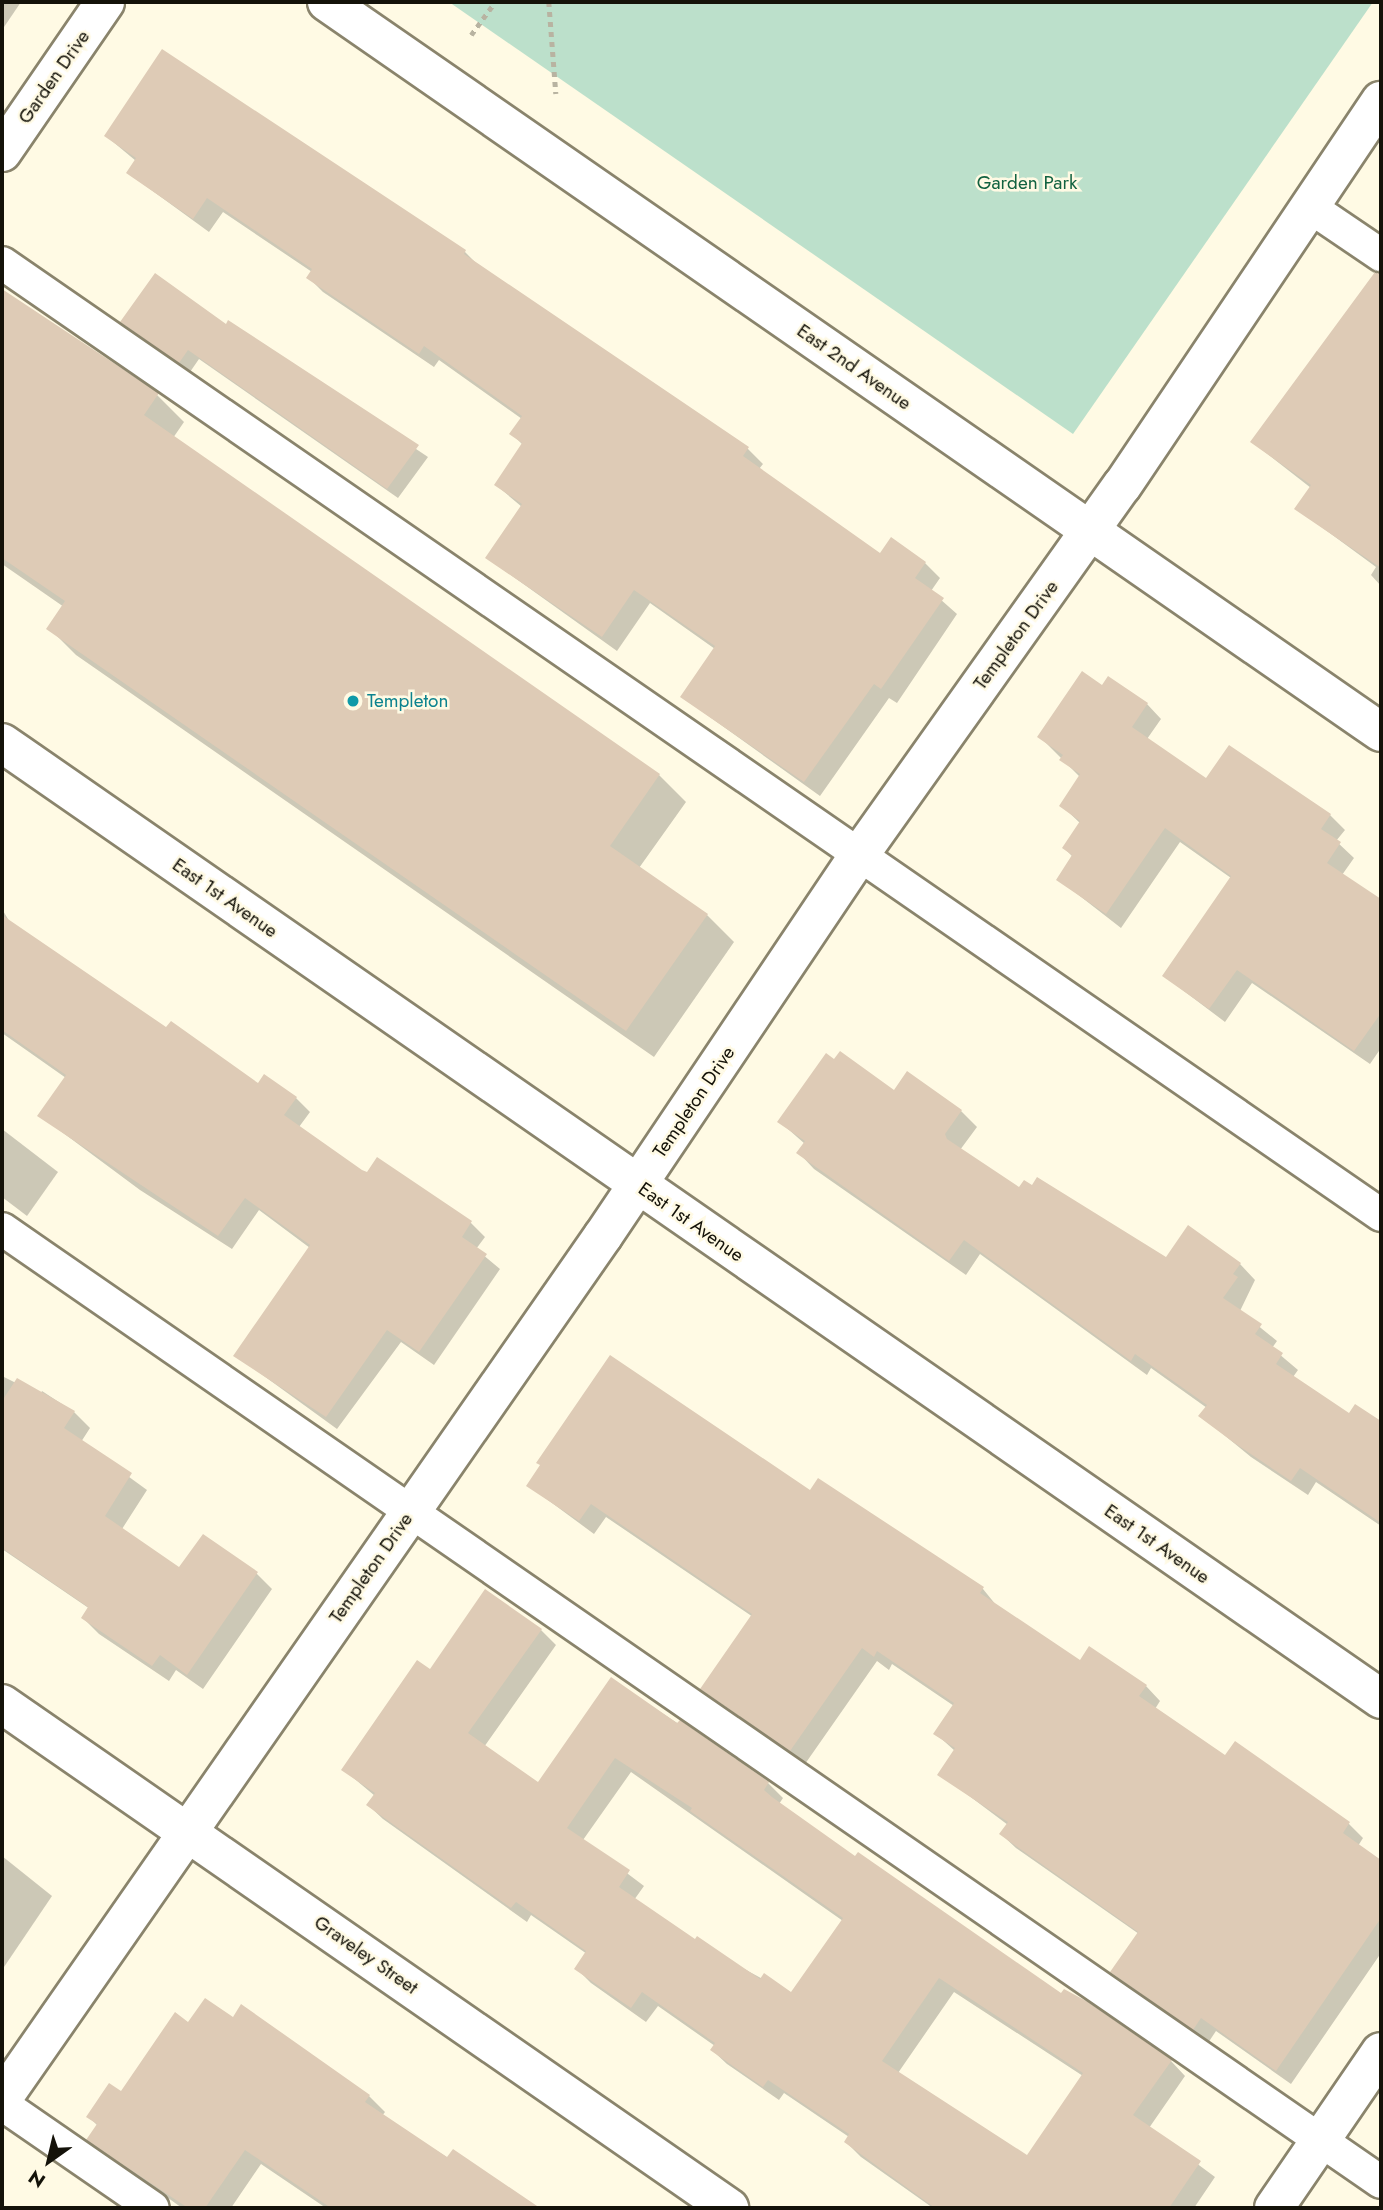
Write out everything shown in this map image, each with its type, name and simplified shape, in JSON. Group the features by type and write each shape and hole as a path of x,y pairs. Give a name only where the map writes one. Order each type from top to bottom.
{"street":[{"name":"Garden Drive","path":"2,152 105,2"},
{"name":"East 2nd Avenue","path":"327,2 1381,732"},
{"name":"Templeton Drive","path":"2,2102 187,1830 637,1185 860,853 1091,531 1381,101"},
{"name":"East 1st Avenue","path":"2,743 1381,1699"},
{"name":"Graveley Street","path":"2,1704 729,2208"},
{"path":"1274,2208 1381,2052"}],"lane":[{"path":"1310,207 1381,255"},
{"path":"2,263 1381,1215"},
{"path":"2,1229 1381,2182"},
{"path":"2,2102 153,2208"}],"path":[{"path":"471,35 495,2"},
{"path":"549,2 556,94"}],"green space":[{"name":"Garden Park","path":"449,2 1373,2 1073,434"}],"building":[{"path":"162,49 466,250 464,254 749,447 743,456 880,553 891,537 926,562 915,578 944,598 881,689 874,684 804,782 680,697 715,646 634,590 602,637 485,558 522,504 494,485 522,443 509,434 522,416 424,346 419,354 306,278 312,269 207,198 193,219 126,173 136,158 104,136"},
{"path":"1375,272 1381,273 1381,568 1294,509 1311,485 1250,442"},
{"path":"155,273 226,324 228,320 419,445 387,489 188,350 179,363 120,322"},
{"name":"Templeton","path":"2,289 159,393 144,415 660,774 610,846 708,914 626,1031 46,629 65,601 2,558"},
{"path":"1082,671 1102,685 1108,676 1148,703 1132,727 1206,778 1229,745 1331,814 1321,829 1341,842 1327,863 1381,899 1381,1013 1354,1051 1237,970 1209,1009 1162,976 1231,876 1165,828 1106,914 1056,880 1072,855 1062,848 1080,821 1059,806 1080,774 1059,760 1063,755 1037,737"},
{"path":"2,915 166,1027 171,1021 258,1083 264,1074 297,1097 284,1115 362,1170 367,1172 377,1157 472,1221 462,1237 487,1254 419,1352 387,1330 326,1417 233,1356 310,1245 245,1198 218,1236 37,1116 66,1075 2,1030"},
{"path":"840,1051 894,1090 907,1071 962,1110 945,1134 947,1139 1019,1187 1024,1180 1032,1185 1037,1177 1166,1257 1188,1225 1241,1263 1233,1274 1238,1277 1223,1298 1262,1324 1255,1334 1283,1353 1276,1364 1349,1413 1355,1404 1381,1421 1381,1523 1300,1468 1291,1481 1233,1442 1198,1416 1207,1405 1135,1354 1131,1361 964,1240 949,1261 796,1153 805,1141 777,1122 826,1053 834,1059"},
{"path":"610,1355 810,1490 818,1478 984,1587 980,1593 1080,1660 1089,1646 1147,1685 1139,1696 1225,1755 1235,1741 1350,1822 1343,1833 1381,1860 1381,1918 1276,2071 1201,2018 1193,2030 1110,1972 1138,1932 999,1834 1008,1822 937,1775 955,1748 933,1734 954,1703 877,1651 874,1657 862,1648 790,1751 700,1689 752,1614 591,1504 579,1521 526,1486 540,1465 536,1463"},
{"path":"17,1378 75,1411 64,1428 132,1473 105,1516 179,1567 203,1534 258,1572 187,1675 160,1655 152,1666 81,1618 88,1607 2,1548 2,1401"},
{"path":"485,1589 542,1629 468,1733 538,1782 611,1677 677,1723 680,1720 769,1782 764,1790 772,1797 855,1856 858,1852 1061,1993 1064,1989 1088,2002 1172,2060 1133,2115 1201,2161 1169,2208 935,2208 844,2142 849,2134 768,2080 763,2087 710,2050 715,2043 642,1992 631,2008 574,1969 586,1951 516,1902 511,1908 366,1805 375,1793 341,1770 417,1660 430,1669","holes":["615,1758 692,1808 690,1811 843,1918 791,1992 764,1973 760,1979 619,1887 630,1870 567,1828","939,1978 1083,2073 1027,2155 882,2061"]},
{"path":"205,1998 233,2017 241,2004 370,2095 365,2102 447,2157 453,2149 540,2208 331,2208 245,2150 205,2208 188,2208 86,2140 97,2124 86,2117 109,2083 121,2091 175,2012 188,2022"}],"place":[{"name":"Templeton","path":"353,701"}]}
